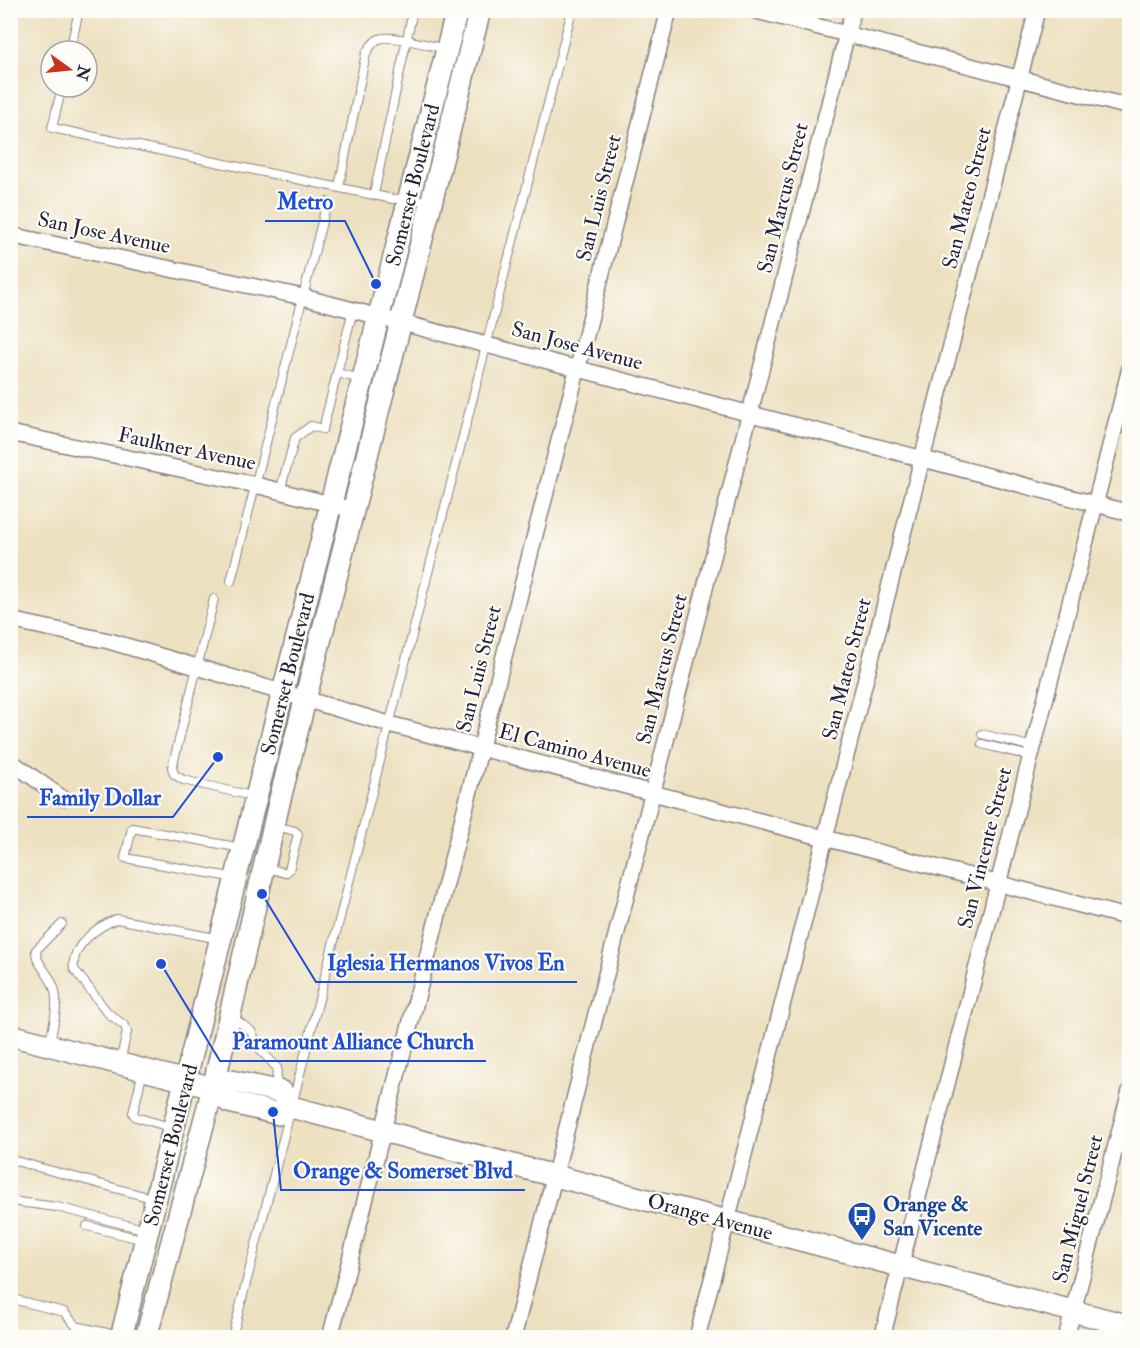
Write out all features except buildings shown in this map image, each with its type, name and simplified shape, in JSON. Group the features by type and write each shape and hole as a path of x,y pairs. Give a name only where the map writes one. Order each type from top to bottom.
{"main road":[{"name":"Somerset Boulevard","path":"122,1337 222,939 250,866 274,825 353,510 391,319 410,198 457,10"},
{"name":"Somerset Boulevard","path":"146,1338 230,1016 250,866 256,797 363,380 391,319 431,204 480,10"},
{"name":"Orange Avenue","path":"11,1036 213,1088 229,1102 279,1114 291,1107 1130,1326"},
{"name":"Orange Avenue","path":"213,1088 231,1081 275,1091"},
{"path":"275,1091 282,1092 291,1107"}],"street":[{"name":"San Luis Street","path":"330,1338 669,10"},
{"path":"753,10 1130,107"},
{"name":"San Marcus Street","path":"513,1338 853,10"},
{"name":"San Mateo Street","path":"697,1338 1037,10"},
{"name":"San Jose Avenue","path":"10,235 303,297 1130,513"},
{"name":"San Vincente Street","path":"882,1338 1130,368"},
{"name":"Faulkner Avenue","path":"11,437 256,485 353,510"},
{"name":"El Camino Avenue","path":"10,620 109,641 389,724 1130,918"},
{"path":"10,761 62,798"},
{"name":"San Miguel Street","path":"1066,1338 1130,1091"}],"lane":[{"path":"73,39 79,10"},
{"path":"374,194 413,10"},
{"path":"232,1338 572,10"},
{"path":"339,187 366,54 379,39 406,41 447,50"},
{"path":"59,99 52,128 393,199 410,198 431,204"},
{"path":"231,581 327,202"},
{"path":"280,491 295,438 311,426 323,429 353,310"},
{"path":"337,373 363,380"},
{"path":"214,599 172,768 174,774 183,780 256,797"},
{"path":"982,734 1032,752"},
{"path":"982,744 1032,752"},
{"path":"132,828 250,866 125,858 132,828"},
{"path":"119,1063 127,1032 125,1026 108,1013 84,985 74,969 72,962 77,949 104,924 117,919 222,939"},
{"path":"50,1045 56,1007 53,984 35,956 36,950 62,924"},
{"path":"230,1016 251,1031 259,1048 277,1068 275,1091"},
{"path":"143,1070 133,1113 136,1117 175,1129"},
{"path":"12,1160 157,1199"},
{"path":"10,1202 57,1207 148,1236"},
{"path":"87,1226 148,1236"},
{"path":"12,1299 64,1312 76,1326 122,1337"},
{"path":"68,1338 74,1334 88,1338"}],"place":[{"name":"Metro","path":"376,284"},
{"name":"Family Dollar","path":"218,757"},
{"name":"Iglesia Hermanos Vivos En","path":"262,894"},
{"name":"Paramount Alliance Church","path":"161,964"},
{"name":"Orange & Somerset Blvd","path":"273,1112"},
{"name":"Orange & San Vicente","path":"862,1242"}]}
